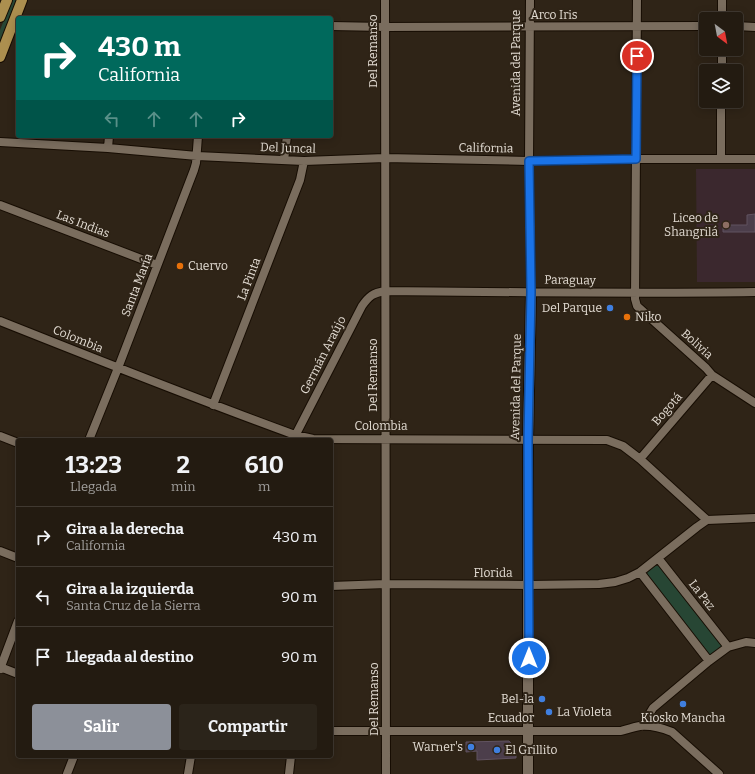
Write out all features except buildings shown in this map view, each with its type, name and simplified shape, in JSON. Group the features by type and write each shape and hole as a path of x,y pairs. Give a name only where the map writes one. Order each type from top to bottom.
{"main road":[{"path":"0,17 7,0"},
{"path":"0,57 22,0"}],"street":[{"name":"Del Remanso","path":"385,0 384,158 386,774"},
{"name":"Avenida del Parque","path":"528,774 528,440 531,292 529,161 530,0"},
{"path":"635,293 636,0"},
{"path":"722,0 722,12"},
{"name":"Arco Iris","path":"333,26 699,26"},
{"path":"743,26 755,26"},
{"path":"721,159 722,108"},
{"path":"108,148 109,138"},
{"name":"Santa María","path":"90,438 194,170 197,156 198,138"},
{"path":"284,160 286,138"},
{"name":"Del Juncal","path":"0,142 108,148 197,156 304,161 384,158"},
{"name":"California","path":"384,158 529,161 755,159"},
{"name":"La Pinta","path":"213,405 300,180 304,161"},
{"name":"Las Indias","path":"0,205 157,265"},
{"name":"Paraguay","path":"385,291 635,293 755,292"},
{"name":"Germán Araújo","path":"294,438 362,306 372,295 385,291"},
{"name":"Bolivia","path":"635,293 637,306 712,375 755,403"},
{"name":"Colombia","path":"0,321 294,438"},
{"name":"Bogotá","path":"640,459 712,375"},
{"path":"0,436 16,442"},
{"name":"Colombia","path":"333,439 607,440 623,446 640,459 707,520"},
{"path":"707,520 755,518"},
{"name":"Florida","path":"333,586 386,584 529,585 599,584 614,582 628,578 640,572 696,527 707,520"},
{"path":"0,551 16,557"},
{"name":"La Paz","path":"658,558 728,647"},
{"path":"640,572 709,661"},
{"path":"16,626 0,668 16,673"},
{"path":"719,774 672,732 642,726 653,708 709,661 728,647 746,642 755,642"},
{"name":"Ecuador","path":"333,731 621,731 642,726"},
{"path":"67,774 73,758"},
{"path":"188,774 191,758"},
{"path":"289,774 291,758"}],"shaded area":[{"name":"Liceo de Shangrilá","path":"696,169 755,169 755,282 697,282"}],"green space":[{"path":"12,0 18,0 0,45 0,30"},
{"path":"655,566 660,566 721,644 721,648 712,655 707,655 648,576 647,572"}],"place":[{"name":"Liceo de Shangrilá","path":"726,225"},
{"name":"Cuervo","path":"180,266"},
{"name":"Del Parque","path":"610,308"},
{"name":"Niko","path":"627,317"},
{"name":"Bel-la","path":"542,699"},
{"name":"Kiosko Mancha","path":"683,704"},
{"name":"La Violeta","path":"549,712"},
{"name":"Warner's","path":"471,747"},
{"name":"El Grillito","path":"497,750"}],"route":[{"path":"529,658 528,440 531,292 529,161 636,159 637,56"}]}
